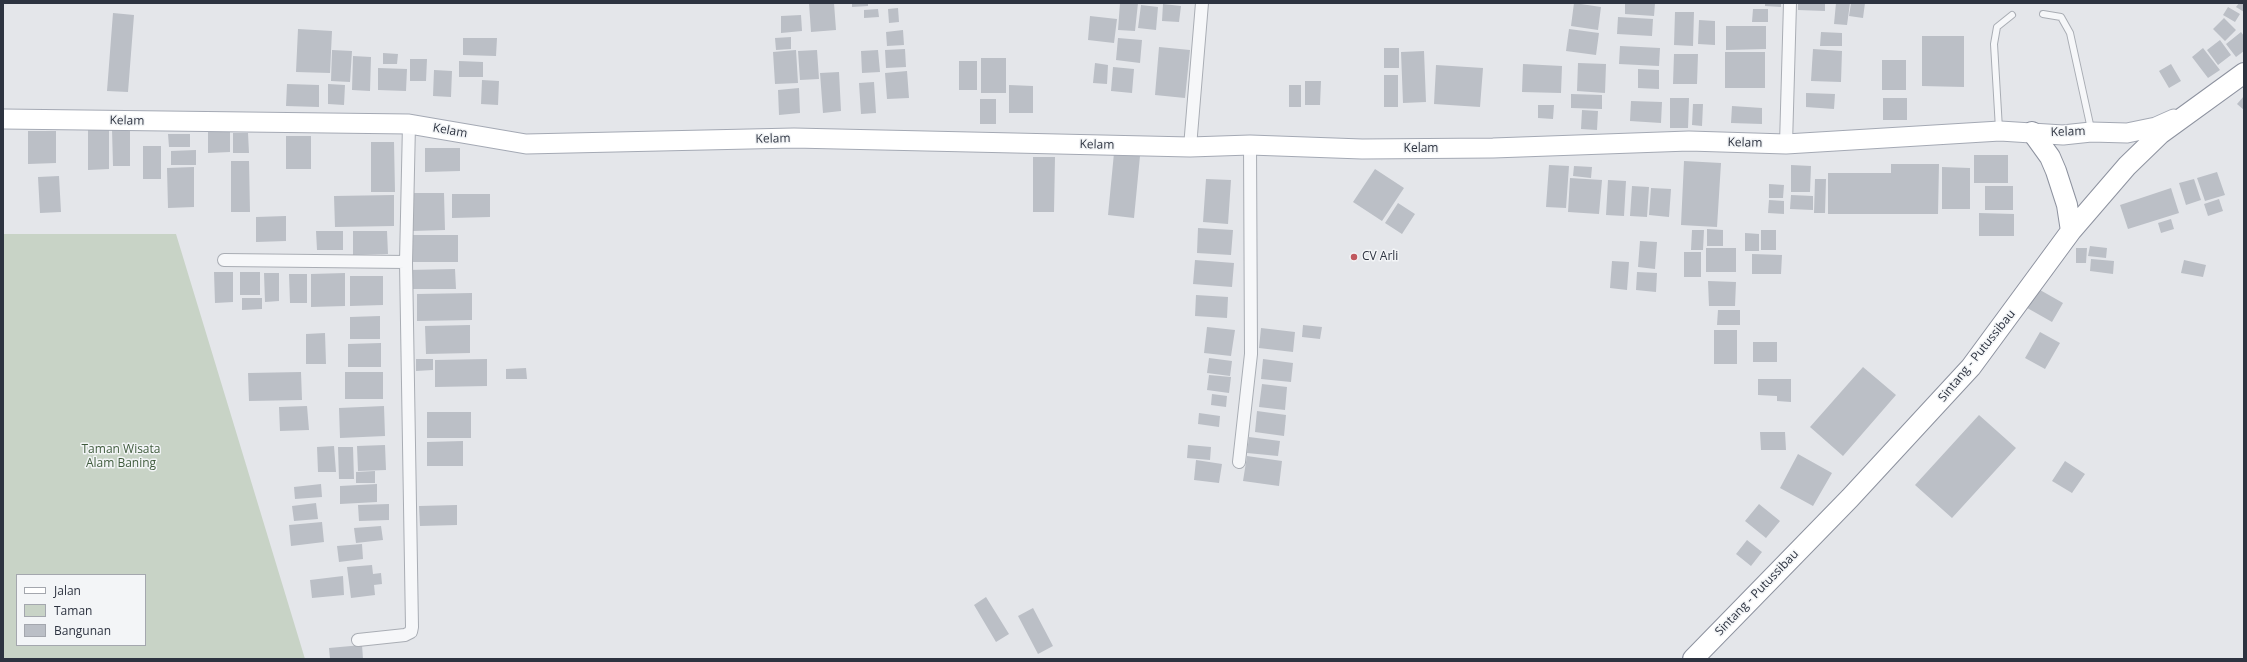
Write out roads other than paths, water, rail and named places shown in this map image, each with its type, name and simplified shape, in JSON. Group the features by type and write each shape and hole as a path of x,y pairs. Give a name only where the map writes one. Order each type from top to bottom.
{"highway":[{"name":"Sintang - Putussibau","path":"1693,659 1850,498 1971,367 2071,231 2127,166 2160,134 2244,73"},
{"path":"2032,132 2050,157 2059,178 2067,205 2071,231"}],"main road":[{"name":"Kelam","path":"3,119 409,124 526,144 794,138 1190,147 1250,145 1362,149 1493,148 1689,141 1786,144 2000,131 2063,135 2091,132 2127,133 2156,127 2189,113"}],"street":[{"path":"1190,147 1202,3"},
{"path":"1786,144 1790,3"},
{"path":"358,640 405,635 411,632 412,628 406,262 409,124"},
{"path":"1239,462 1251,354 1250,145"},
{"path":"224,260 406,262"}],"lane":[{"path":"2043,14 2061,17 2070,33 2091,132"},
{"path":"2000,131 1994,44 1997,27 2012,15"}],"place":[{"name":"CV Arli","path":"1354,257"}],"park label":[{"name":"Taman Wisata Alam Baning","path":"121,457"}]}
